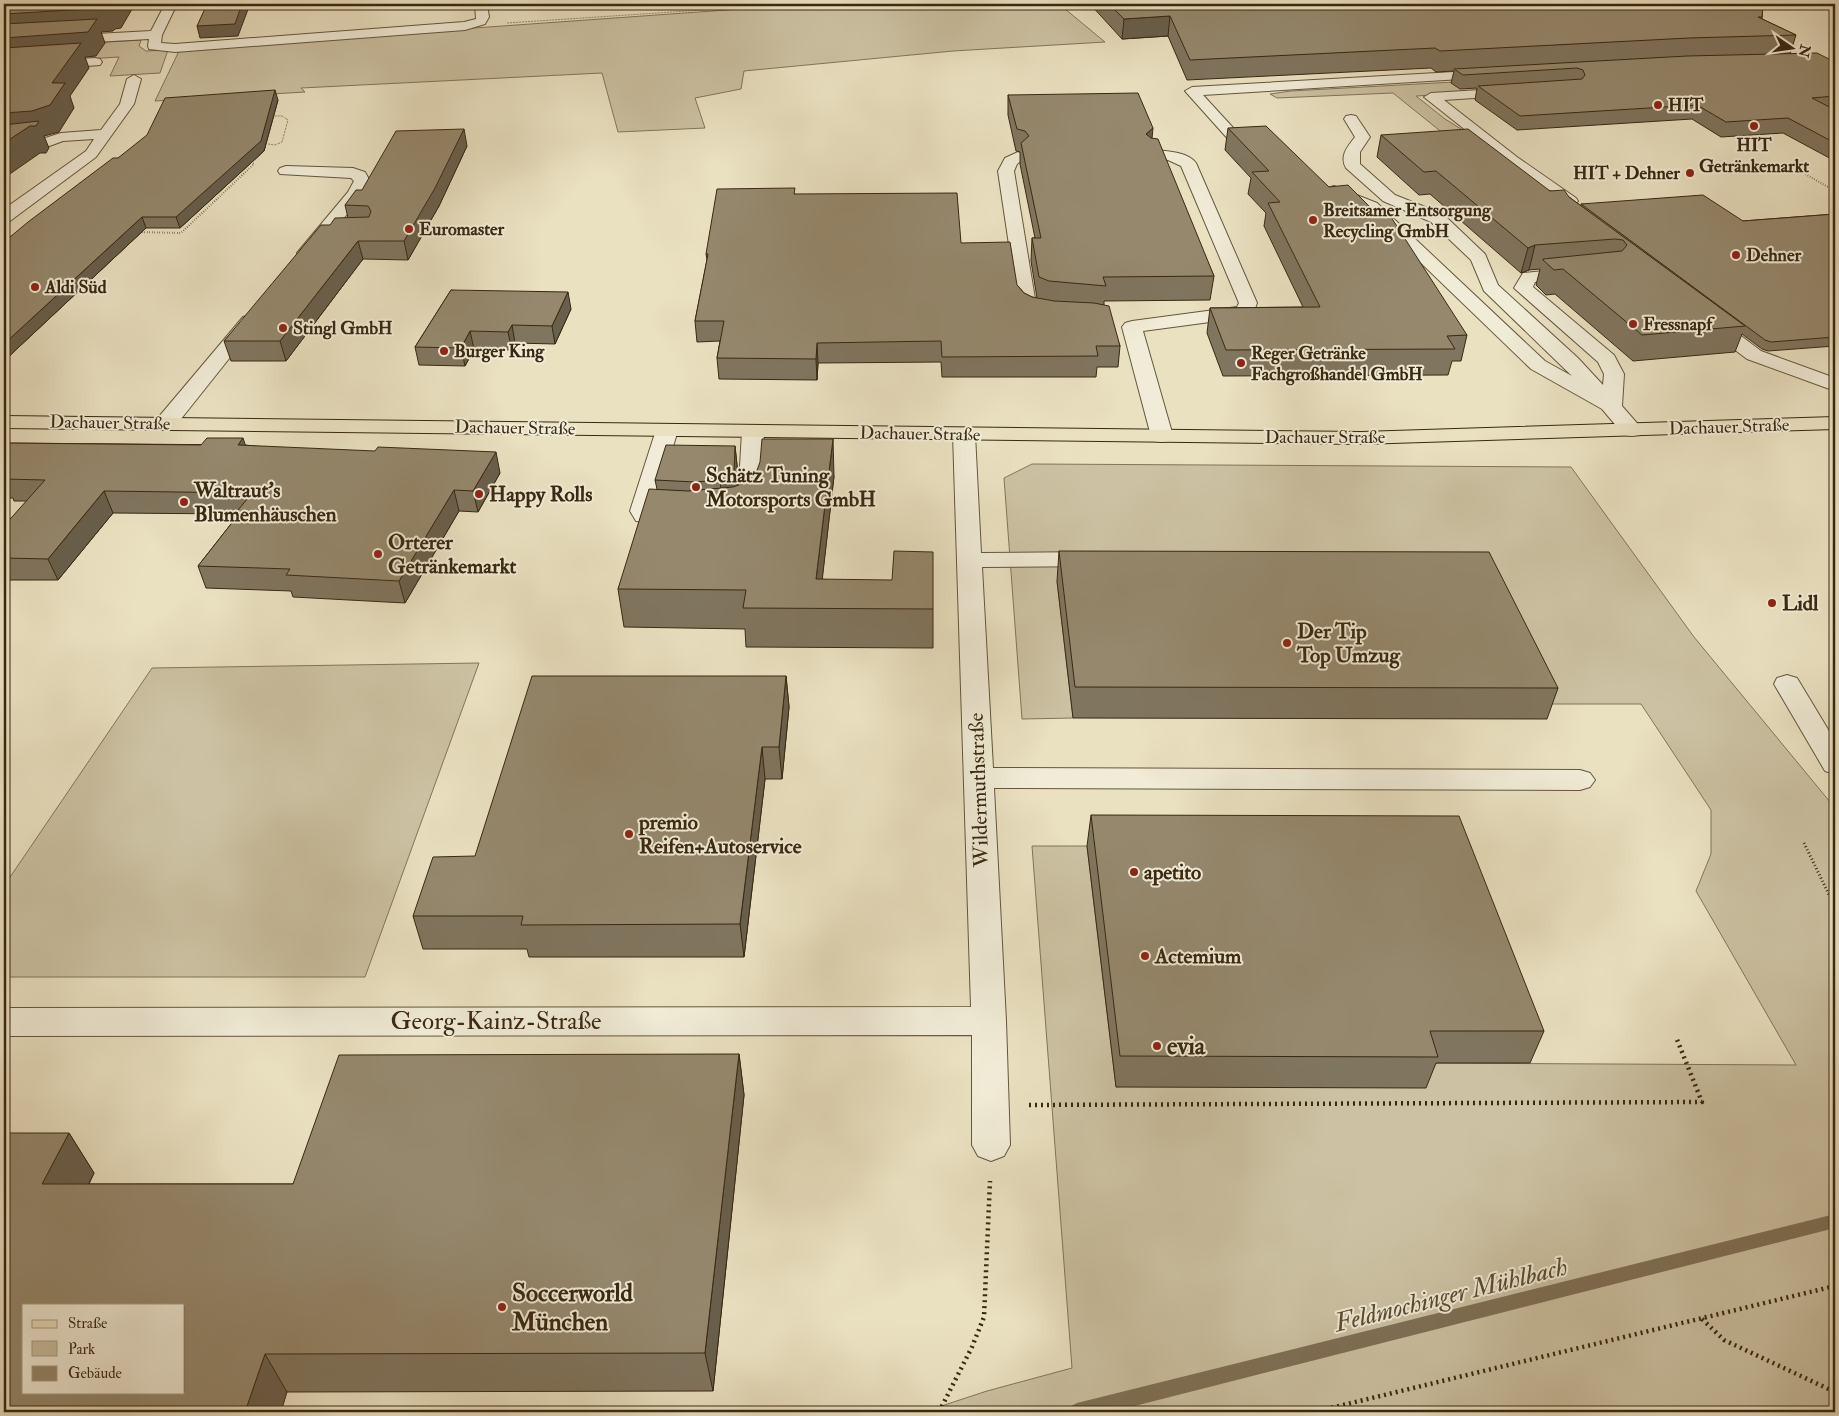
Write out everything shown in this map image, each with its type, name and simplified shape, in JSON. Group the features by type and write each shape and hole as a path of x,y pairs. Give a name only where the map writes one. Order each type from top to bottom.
{"main road":[{"name":"Dachauer Straße","path":"4,422 1361,438 1835,423"}],"street":[{"path":"171,4 154,46 175,48 474,24 481,21 483,17 480,4"},
{"path":"4,44 155,40"},
{"path":"4,68 95,62"},
{"path":"1276,141 1233,136 1192,91 1506,73"},
{"path":"4,217 91,154 108,134 127,104 134,79"},
{"path":"1530,91 1431,97 1512,160 1570,201 1565,208 1569,214 1584,226"},
{"path":"1351,119 1363,136 1352,152 1352,165 1389,198 1437,218 1479,258 1490,288 1571,362 1632,430"},
{"path":"4,146 44,143 61,137 108,134"},
{"path":"1154,155 1171,156 1188,163 1248,303 1246,310 1240,312 1125,324 1162,436"},
{"path":"1018,158 1010,161 1006,171 1027,305 1030,310 1069,313"},
{"path":"286,172 353,173 359,175 362,180 360,187 293,269"},
{"path":"1322,182 1328,188 1371,206 1538,365 1612,406"},
{"path":"325,230 349,230"},
{"path":"1588,272 1529,277 1524,288 1607,359 1614,374 1612,406"},
{"path":"165,424 262,307"},
{"path":"1692,308 1754,355 1835,385"},
{"path":"667,430 642,511 644,516 654,519 694,518"},
{"path":"721,517 737,516 746,509 749,502 754,431"},
{"name":"Wildermuthstraße","path":"964,434 989,1021 991,1145"},
{"path":"968,560 1115,559"},
{"path":"1787,684 1835,764"},
{"path":"978,778 1580,780"},
{"name":"Georg-Kainz-Straße","path":"4,1022 989,1021"}],"path":[{"path":"474,24 793,4"},
{"path":"260,145 268,143 275,145 282,142 288,120 282,116 270,116"},
{"path":"133,232 181,233 254,164 244,159"},
{"path":"1786,163 1835,191"},
{"path":"213,194 223,194"},
{"path":"1804,843 1835,907"},
{"path":"990,1106 1702,1102 1676,1037"},
{"path":"939,1412 972,1347 984,1317 991,1145"},
{"path":"1314,1412 1835,1286"},
{"path":"1702,1319 1724,1340 1835,1392"}],"green space":[{"path":"811,4 1059,4 1105,42 953,51 744,71 741,89 695,98 705,128 618,132 602,73 301,88 305,92 155,101 180,49"},
{"path":"141,40 139,46 146,51 168,50 160,73 110,76 119,57 4,64 4,48"},
{"path":"1835,61 1835,70 1416,96 1445,119 1488,146 1536,208 1393,93 1277,98 1270,94 1291,91"},
{"path":"1032,464 1571,467 1694,637 1835,808 1835,1412 923,1412 987,1391 1072,1368 1032,846 1087,846 1116,1087 1418,1063 1796,1065 1696,891 1711,854 1711,810 1641,704 1540,704 1057,581 1073,718 1022,719 1004,478"},
{"path":"479,663 365,977 4,977 4,886 152,668"}],"building":[{"path":"4,4 114,4 107,5 105,8 4,14"},
{"path":"207,4 242,4 235,24 197,26"},
{"path":"1109,4 1763,4 1762,17 1758,17 1796,35 1689,38 1440,51 1435,48 1190,60 1170,16 1124,19"},
{"path":"97,19 88,32 4,38 4,24"},
{"path":"81,43 52,83 65,83 50,105 32,111 4,113 4,48"},
{"path":"1817,53 1835,62 1835,96 1812,98 1835,110 1835,143 1788,118 1726,122 1697,105 1520,116 1478,86 1582,79 1585,75 1583,70 1577,68 1463,75 1454,69 1687,56"},
{"path":"275,90 261,141 176,217 142,217 4,344 4,242 113,158 118,158 147,135 165,98"},
{"path":"1138,93 1153,128 1146,134 1151,138 1158,139 1214,276 1103,277 1106,286 1049,281 1039,277 1032,238 1041,238 1021,143 1029,136 1025,131 1017,129 1008,95"},
{"path":"39,121 36,126 30,126 4,143 4,125"},
{"path":"1266,126 1329,187 1348,185 1380,217 1391,217 1467,335 1447,336 1455,349 1226,350 1210,308 1320,307 1268,203 1280,202 1252,172 1269,171 1228,128"},
{"path":"464,129 435,188 404,241 358,241 280,341 224,341 321,225 330,225 335,218 369,217 371,211 368,206 345,205 356,190 362,190 396,131"},
{"path":"1468,129 1550,191 1564,190 1569,197 1745,326 1642,335 1563,269 1554,270 1543,260 1622,251 1627,245 1623,240 1535,245 1528,248 1436,171 1424,172 1381,135"},
{"path":"795,188 794,194 957,193 961,243 1010,242 1017,285 1024,293 1032,297 1109,306 1120,346 1096,346 1098,356 942,357 941,341 817,343 816,359 717,358 724,321 695,321 708,254 706,254 717,189"},
{"path":"1703,195 1743,221 1835,214 1835,337 1771,342 1765,340 1581,204"},
{"path":"451,290 568,292 552,326 512,325 508,332 470,331 461,348 415,347"},
{"path":"207,438 243,438 238,445 375,451 378,447 496,452 473,491 454,490 399,581 286,575 290,569 198,566 238,515 234,515 252,493 104,491 48,559 4,558 4,526 45,480 4,479 6,477 4,477 4,443 201,445"},
{"path":"762,439 833,439 816,579 892,580 894,551 933,552 933,609 743,608 746,590 618,589 649,489 688,491 733,487 747,482 756,473 760,462"},
{"path":"666,445 735,446 734,473 720,480 695,482 655,480"},
{"name":"Der Tip Top Umzug","path":"1059,551 1489,552 1558,688 1075,687"},
{"name":"premio Reifen+Autoservice","path":"532,676 786,676 779,747 762,747 740,924 521,925 523,916 413,916 433,857 475,856"},
{"path":"1091,815 1459,816 1544,1031 1430,1031 1438,1057 1120,1056"},
{"path":"739,1054 705,1353 265,1354 245,1412 4,1412 4,1133 69,1133 42,1184 293,1184 339,1055"}],"waterway":[{"name":"Feldmochinger Mühlbach","path":"1077,1412 1835,1221"}],"place":[{"name":"HIT","path":"1658,105"},
{"name":"HIT Getränkemarkt","path":"1754,126"},
{"name":"HIT + Dehner","path":"1690,173"},
{"name":"Breitsamer Entsorgung Recycling GmbH","path":"1313,220"},
{"name":"Euromaster","path":"409,229"},
{"name":"Dehner","path":"1736,255"},
{"name":"Aldi Süd","path":"35,287"},
{"name":"Fressnapf","path":"1633,324"},
{"name":"Stingl GmbH","path":"283,328"},
{"name":"Burger King","path":"444,351"},
{"name":"Reger Getränke Fachgroßhandel GmbH","path":"1241,363"},
{"name":"Schätz Tuning Motorsports GmbH","path":"696,487"},
{"name":"Happy Rolls","path":"479,494"},
{"name":"Waltraut's Blumenhäuschen","path":"184,502"},
{"name":"Orterer Getränkemarkt","path":"378,554"},
{"name":"Lidl","path":"1772,603"},
{"name":"Der Tip Top Umzug","path":"1287,643"},
{"name":"premio Reifen+Autoservice","path":"629,834"},
{"name":"apetito","path":"1134,872"},
{"name":"Actemium","path":"1145,956"},
{"name":"evia","path":"1157,1046"},
{"name":"Soccerworld München","path":"502,1307"}]}
